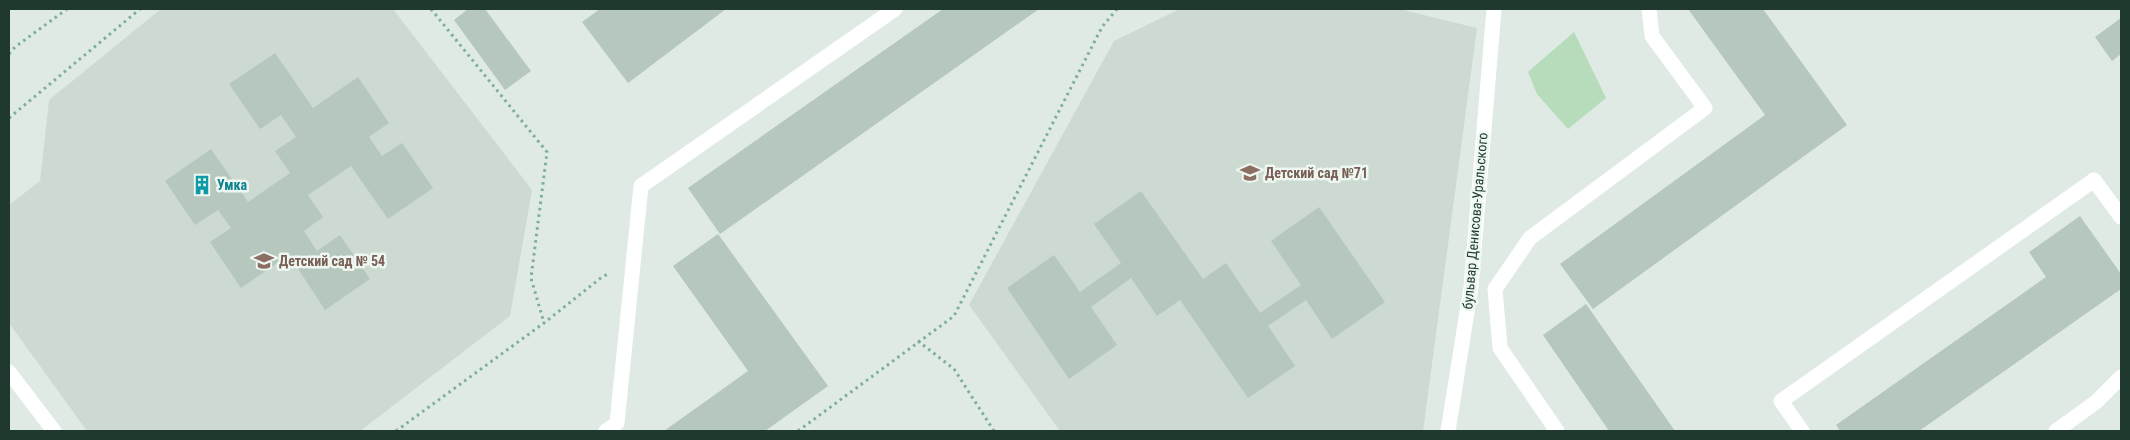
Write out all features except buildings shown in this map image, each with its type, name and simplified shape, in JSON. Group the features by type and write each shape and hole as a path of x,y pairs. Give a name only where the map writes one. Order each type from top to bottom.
{"street":[{"path":"606,431 617,423 641,186 895,9"},
{"name":"бульвар Денисова-Уральского","path":"1448,431 1471,287 1494,9"},
{"path":"1557,431 1500,348 1495,289 1530,238 1705,108 1652,36 1649,9"},
{"path":"1802,431 1781,400 2094,180 2121,217"},
{"path":"9,372 54,431"},
{"path":"2056,431 2096,402 2121,377"}],"path":[{"path":"9,54 15,47 67,9"},
{"path":"9,118 140,9"},
{"path":"431,9 547,152 531,278 544,323"},
{"path":"798,431 954,316 1102,27 1117,9"},
{"path":"396,431 544,323 602,277 634,262"},
{"path":"918,341 954,369 994,431"}],"shaded area":[{"name":"Детский сад № 54","path":"161,9 393,9 532,190 510,316 360,431 87,431 9,323 9,205 40,181 49,100"},
{"name":"Детский сад №71","path":"1180,9 1399,9 1477,28 1423,431 1060,431 969,305 1114,41"}],"green space":[{"path":"1574,32 1606,98 1568,129 1537,94 1528,72"}],"place":[{"name":"Детский сад №71","path":"1250,173"},
{"name":"Умка","path":"202,185"},
{"name":"Детский сад № 54","path":"264,261"}]}
